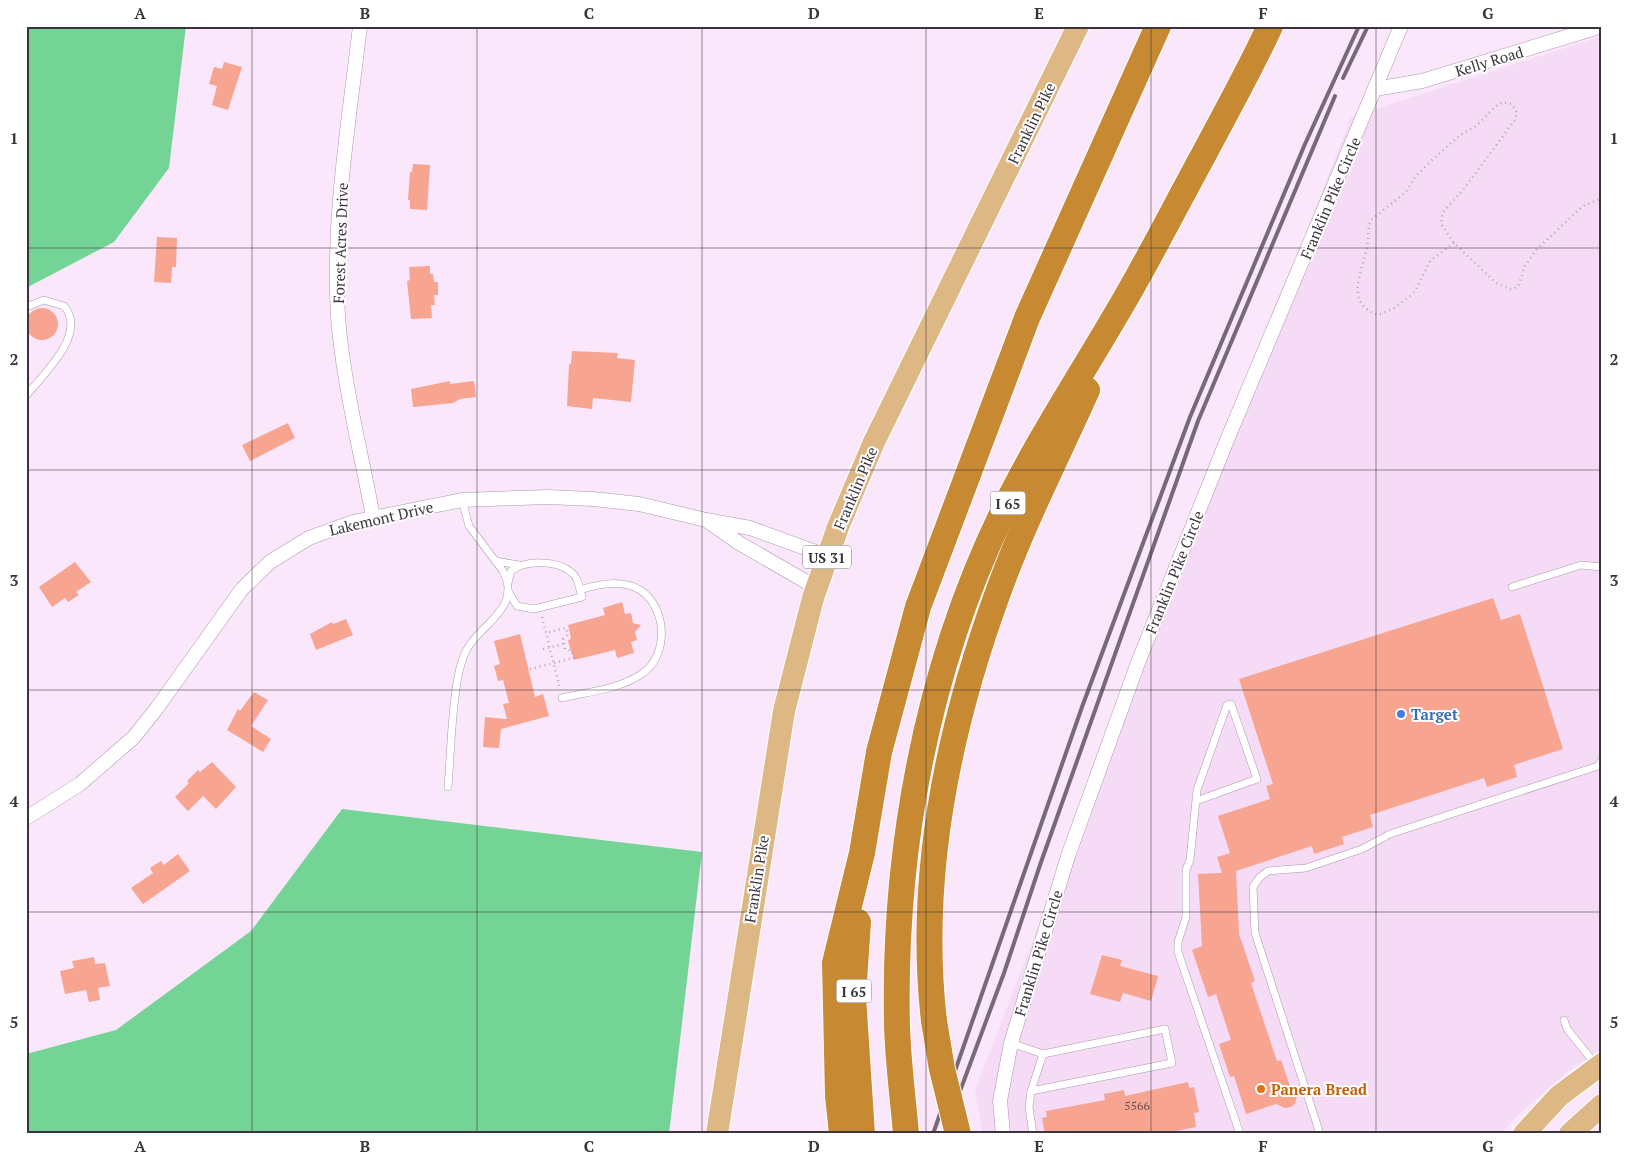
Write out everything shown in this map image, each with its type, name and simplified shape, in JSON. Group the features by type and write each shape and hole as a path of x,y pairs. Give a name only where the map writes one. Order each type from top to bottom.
{"highway":[{"path":"852,1132 838,1096 835,963 862,853 878,752 918,607 1027,318 1158,26"},
{"name":"I 65","path":"906,1134 897,1031 899,918 906,845 925,740 951,645 981,561 1008,502 1056,415 1136,281 1252,64 1270,26"},
{"path":"958,1134 942,1069 934,1021 929,939 932,874 948,765 966,693 1000,587 1023,530 1136,281"}],"main road":[{"name":"Franklin Pike","path":"717,1134 784,711 798,651 816,588 853,489 894,399 1078,26"},
{"path":"1524,1134 1559,1096 1600,1066"},
{"path":"1570,1134 1602,1106"}],"street":[{"name":"Forest Acres Drive","path":"360,26 340,198 337,284 341,344 373,517"},
{"name":"Franklin Pike Circle","path":"1003,1134 1000,1101 1011,1043 1068,856 1139,660 1227,440 1401,26"},
{"name":"Kelly Road","path":"1376,89 1422,81 1602,26"},
{"name":"Lakemont Drive","path":"26,818 80,784 134,737 157,708 229,604 255,574 270,562 309,538 328,530 373,517 462,500 547,497 594,499 639,504 750,528 827,556"},
{"name":"Lakemont Drive","path":"706,520 739,543 816,588"}],"lane":[{"path":"26,307 44,300 64,306 69,314 72,329 70,337 60,353 29,386 26,396"},
{"path":"462,500 469,526 503,571 517,606 525,609 540,608 582,597 575,576 566,568 548,564 510,565 496,561"},
{"path":"448,787 461,664 472,641 500,612 511,572 527,564"},
{"path":"1512,587 1581,565 1602,566"},
{"path":"562,698 639,676 653,663 661,642 660,622 657,611 652,602 639,589 615,584 580,590"},
{"path":"1196,801 1257,779 1231,704 1227,705 1197,790 1190,860 1186,870 1186,917 1178,942 1178,952 1240,1134"},
{"path":"1320,1134 1255,933 1252,896 1255,882 1268,871 1306,868 1362,850 1390,834 1598,766 1602,760"},
{"path":"1564,1020 1567,1028 1600,1066"},
{"path":"1011,1043 1043,1054 1165,1029 1172,1063 1031,1091"},
{"path":"1032,1134 1028,1107 1043,1054"}],"path":[{"path":"1454,243 1430,261 1415,291 1393,309 1378,314 1363,305 1358,293 1357,281 1367,247 1371,220 1406,192 1415,177 1452,142 1476,126 1496,106 1508,102 1516,108 1515,120 1443,212 1441,224 1454,243 1496,283 1510,289 1515,288 1521,283 1525,266 1542,244 1583,206 1602,198"},
{"path":"540,608 562,698"},
{"path":"530,669 574,658 572,651 565,649 563,639 568,634 566,628 546,633"},
{"path":"544,650 564,644"}],"shaded area":[{"path":"1602,36 1602,1049 1571,1069 1518,1115 1501,1134 983,1134 975,1090 1351,117"}],"green space":[{"path":"26,26 186,26 169,168 114,242 26,288"},
{"path":"342,809 702,852 669,1134 26,1134 26,1054 116,1030 251,931"}],"building":[{"path":"224,62 242,67 228,110 212,105 217,86 209,84 214,67 222,69"},
{"path":"413,164 430,165 427,210 410,209 410,200 408,200 410,172 412,172"},
{"path":"157,237 177,238 176,267 172,267 171,283 154,282"},
{"path":"430,266 430,274 433,274 434,282 438,282 438,295 434,295 435,305 431,305 432,318 411,319 407,281 410,280 409,267"},
{"path":"42,308 54,312 58,324 54,336 42,340 30,336 26,324 30,312"},
{"path":"572,351 618,353 617,358 635,360 631,402 593,398 592,409 567,406 569,364 571,364"},
{"path":"450,381 450,384 474,381 476,397 460,399 453,403 413,407 411,389"},
{"path":"288,423 295,438 250,461 242,445"},
{"path":"75,562 91,582 76,592 79,595 68,602 65,598 52,607 39,587"},
{"name":"Target","path":"1493,598 1501,620 1520,614 1563,749 1514,765 1517,777 1487,787 1484,778 1370,815 1373,827 1342,837 1344,844 1314,854 1312,846 1236,871 1239,934 1255,981 1251,983 1277,1061 1281,1060 1290,1086 1297,1096 1295,1104 1291,1107 1285,1108 1276,1104 1246,1114 1234,1076 1230,1077 1219,1044 1231,1040 1216,994 1208,997 1192,950 1202,946 1198,874 1222,873 1217,857 1230,853 1218,816 1270,799 1266,786 1273,784 1239,679"},
{"path":"622,602 625,614 631,613 633,623 641,625 635,632 637,640 631,642 634,653 617,658 615,650 574,660 568,641 571,638 568,625 605,615 603,608"},
{"path":"346,619 353,635 316,650 310,634 332,622 333,624"},
{"path":"520,634 535,697 543,694 549,716 501,729 499,748 483,747 485,717 507,719 503,704 509,703 503,680 498,681 494,666 500,664 494,641"},
{"path":"254,692 268,700 251,726 271,739 263,752 227,730 238,709 240,711"},
{"path":"212,762 236,787 216,809 203,796 188,811 175,797 189,783 187,781 198,770 200,772"},
{"path":"178,854 190,871 143,904 131,888 153,873 150,868 161,861 164,865"},
{"path":"1102,955 1122,960 1120,966 1158,976 1151,1001 1123,993 1120,1002 1090,994"},
{"path":"94,957 95,964 105,963 110,986 98,988 100,1000 89,1002 86,990 65,994 60,971 74,968 72,961"},
{"path":"1188,1082 1189,1088 1194,1087 1199,1112 1194,1113 1196,1127 1162,1134 1045,1134 1042,1118 1047,1117 1046,1111 1105,1100 1104,1094 1124,1090 1125,1096"}],"railway":[{"path":"933,1134 1082,707 1190,417 1305,144 1359,26"},
{"path":"1343,78 1368,26"},
{"path":"944,1134 1004,973 1040,865 1198,421 1335,96"}],"place":[{"name":"Target","path":"1401,714"},
{"name":"Panera Bread","path":"1261,1089"}]}
